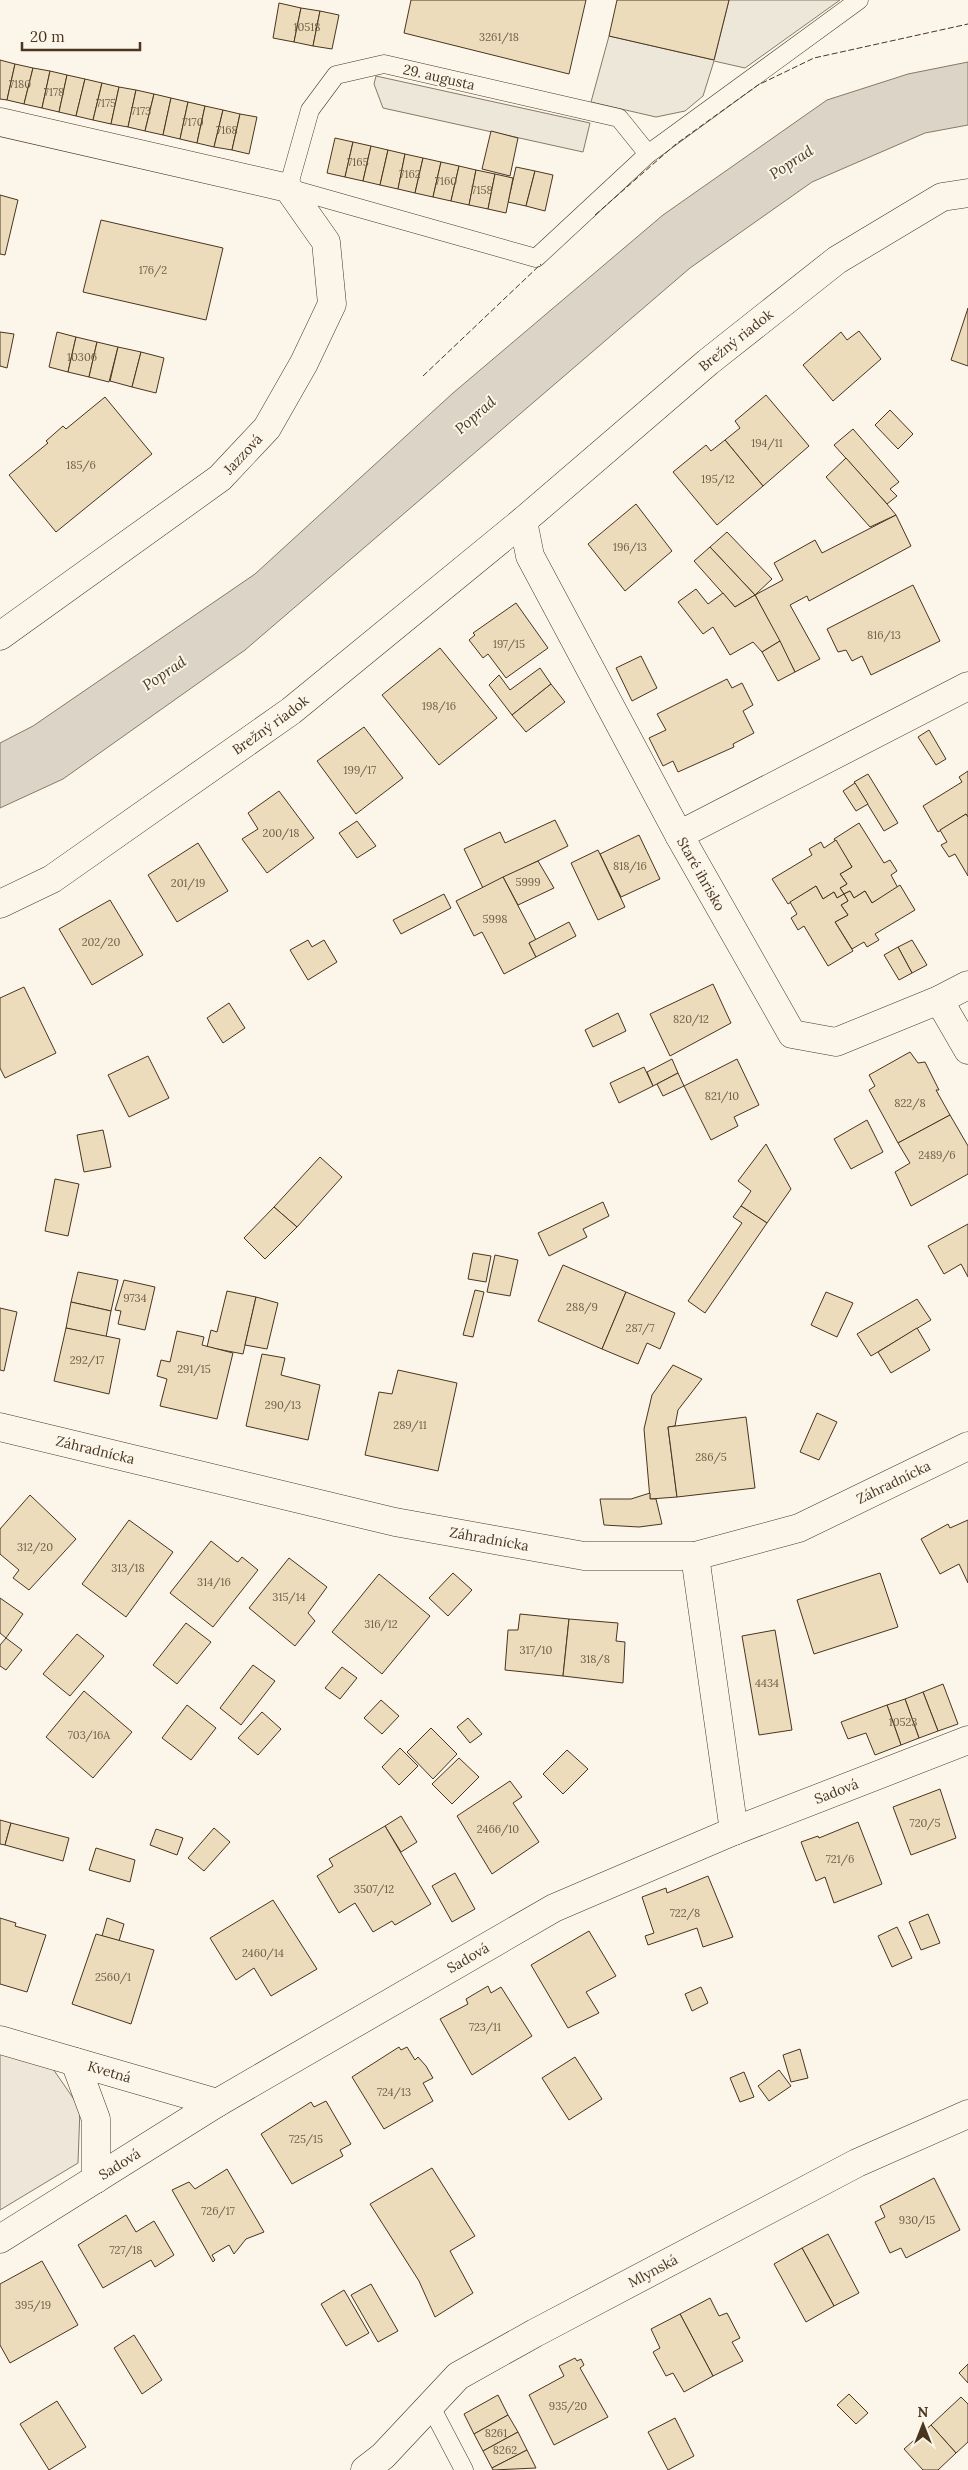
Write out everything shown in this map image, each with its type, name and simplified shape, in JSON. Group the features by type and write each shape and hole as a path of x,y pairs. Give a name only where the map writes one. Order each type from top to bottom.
{"street":[{"path":"0,122 288,188"},
{"name":"Jazzová","path":"0,636 220,478 267,428 304,363 332,304 326,242 288,188"},
{"name":"Brežný riadok","path":"0,904 52,879 291,711 522,521 708,362 837,260 942,197 968,193"},
{"path":"522,521 530,556 679,835"},
{"name":"Staré ihrisko","path":"968,686 679,835 792,1034 836,1042 939,1000 968,985"},
{"path":"939,1000 968,1050"},
{"name":"Záhradnícka","path":"0,1427 404,1523 584,1556 695,1556 799,1528 968,1446"},
{"path":"695,1556 734,1831"},
{"name":"Sadová","path":"0,2239 218,2103 554,1908 734,1831 968,1740"},
{"name":"Kvetná","path":"0,2040 218,2103"},
{"path":"75,2062 96,2119 96,2178"},
{"name":"Mlynská","path":"365,2470 383,2456 458,2376 535,2333 857,2163 968,2114"}],"lane":[{"path":"288,188 536,258 648,154 859,0"},
{"name":"29. augusta","path":"288,188 310,110 336,76 384,64 619,118 648,154"},
{"path":"430,2405 464,2470"}],"shaded area":[{"path":"729,0 840,0 745,68 714,61 703,96 685,111 656,117 591,102 609,36 714,60"},
{"path":"376,76 590,123 583,152 383,108 374,84"},
{"path":"0,2054 51,2066 80,2108 78,2163 0,2210"}],"water":[{"name":"Poprad","path":"968,62 968,125 925,133 812,182 690,268 245,650 63,779 0,808 0,743 33,726 255,574 453,393 663,215 827,100 908,74"}],"building":[{"path":"411,0 586,0 569,74 404,33"},
{"path":"617,0 729,0 714,60 609,36"},
{"path":"279,3 301,8 294,42 273,38"},
{"path":"301,8 320,11 313,46 294,42"},
{"path":"320,11 339,15 332,49 313,46"},
{"path":"0,60 15,64 7,100 0,99"},
{"path":"15,64 33,68 24,104 7,100"},
{"path":"33,68 50,71 42,108 24,104"},
{"path":"50,71 67,75 59,112 42,108"},
{"path":"67,75 85,79 76,116 59,112"},
{"path":"85,79 102,83 93,120 76,116"},
{"path":"102,83 119,87 111,124 93,120"},
{"path":"119,87 136,90 128,127 111,124"},
{"path":"136,90 154,94 145,131 128,127"},
{"path":"154,94 171,98 163,135 145,131"},
{"path":"171,98 188,102 180,139 163,135"},
{"path":"188,102 205,106 197,143 180,139"},
{"path":"205,106 223,110 214,147 197,143"},
{"path":"223,110 240,114 232,150 214,147"},
{"path":"240,114 257,117 249,154 232,150"},
{"path":"491,131 518,138 510,176 482,169"},
{"path":"335,138 353,142 345,177 327,173"},
{"path":"353,142 371,146 363,181 345,177"},
{"path":"371,146 388,150 380,185 363,181"},
{"path":"388,150 405,154 398,189 380,185"},
{"path":"405,154 423,158 415,193 398,189"},
{"path":"423,158 441,162 433,197 415,193"},
{"path":"441,162 459,166 451,201 433,197"},
{"path":"459,166 476,170 469,205 451,201"},
{"path":"516,167 535,171 526,206 508,202"},
{"path":"476,170 495,174 488,209 469,205"},
{"path":"535,171 553,175 545,211 526,206"},
{"path":"495,174 513,178 506,213 488,209"},
{"path":"0,195 18,200 5,255 0,254"},
{"path":"101,220 223,248 206,320 83,292"},
{"path":"968,308 968,366 951,360"},
{"path":"859,331 881,359 833,401 803,365 841,332 847,340"},
{"path":"0,332 14,334 7,368 0,366"},
{"path":"57,332 76,337 68,372 49,367"},
{"path":"76,337 97,342 89,377 68,372"},
{"path":"97,342 118,347 109,382 89,377"},
{"path":"118,347 141,352 132,387 110,381"},
{"path":"141,352 164,358 156,393 132,387"},
{"path":"766,395 809,446 763,486 725,440 740,428 735,421"},
{"path":"105,397 152,454 56,532 9,475 48,443 46,441 63,426 66,429"},
{"path":"890,410 913,434 898,449 875,425"},
{"path":"853,429 899,482 890,489 897,496 887,504 834,445"},
{"path":"725,440 763,486 717,525 673,472 706,445 711,451"},
{"path":"846,458 896,515 870,527 826,477"},
{"path":"636,504 672,551 625,591 588,544"},
{"path":"896,515 911,546 809,601 807,596 790,605 820,659 795,672 755,595 783,580 774,563 815,540 822,553"},
{"path":"727,532 772,579 755,595 710,547"},
{"path":"710,547 755,595 735,607 694,561"},
{"path":"913,585 940,641 871,675 862,656 852,661 846,650 838,652 827,629"},
{"path":"696,589 708,604 723,593 735,607 755,595 780,641 762,652 753,642 730,655 713,627 703,634 678,602"},
{"path":"516,603 548,648 506,678 488,654 483,658 469,640 475,635 473,633"},
{"path":"780,641 795,672 778,681 762,652"},
{"path":"440,648 497,718 439,765 382,695"},
{"path":"641,656 657,688 632,701 616,668"},
{"path":"540,668 551,684 512,715 489,685 499,675 510,690"},
{"path":"727,679 732,688 742,683 753,705 743,711 754,733 733,744 734,747 678,772 673,761 663,766 649,738 666,730 657,714"},
{"path":"551,684 565,702 526,732 512,715"},
{"path":"364,727 403,778 356,814 317,761"},
{"path":"929,730 946,759 936,765 918,737"},
{"path":"968,771 968,817 966,814 938,832 923,806 962,782 959,777"},
{"path":"868,774 898,823 884,831 854,782"},
{"path":"855,783 868,804 856,811 843,791"},
{"path":"279,791 314,838 267,873 242,839 258,829 248,813"},
{"path":"966,814 968,817 968,876 955,854 949,857 941,845 947,842 940,830"},
{"path":"555,820 568,846 483,888 464,849 500,832 505,843"},
{"path":"357,821 376,846 357,858 339,833"},
{"path":"859,823 884,863 890,860 897,871 891,875 898,888 872,903 865,891 854,898 850,891 844,894 840,888 847,884 840,874 852,867 834,839"},
{"path":"639,835 660,879 621,897 600,854"},
{"path":"836,840 852,867 840,874 847,884 840,888 844,894 837,898 834,892 823,899 816,886 788,904 772,879 812,855 809,849 821,842 824,848"},
{"path":"198,843 228,891 177,922 148,875"},
{"path":"598,850 625,907 598,920 571,863"},
{"path":"538,861 554,888 518,905 503,877"},
{"path":"503,877 536,940 529,943 536,957 504,974 482,932 474,936 456,901"},
{"path":"900,885 915,910 875,934 879,940 867,947 864,942 852,949 835,922 848,915 841,905 848,901 844,894 850,891 854,898 865,891 872,903"},
{"path":"816,886 823,899 834,892 837,898 844,894 848,901 841,905 848,915 835,922 853,951 828,966 804,926 798,930 791,918 797,914 790,902"},
{"path":"444,894 451,908 401,934 393,920"},
{"path":"110,900 143,955 92,985 59,929"},
{"path":"569,922 576,936 536,957 529,943"},
{"path":"308,940 312,947 324,940 337,962 308,980 290,950"},
{"path":"912,940 927,965 912,973 898,947"},
{"path":"898,947 912,973 899,980 884,955"},
{"path":"713,984 731,1023 670,1056 650,1014"},
{"path":"24,987 56,1053 5,1078 0,1068 0,998"},
{"path":"229,1003 245,1028 223,1043 207,1018"},
{"path":"618,1013 626,1031 593,1047 585,1030"},
{"path":"910,1052 918,1063 925,1062 939,1090 936,1090 950,1115 898,1143 869,1090 875,1086 869,1075"},
{"path":"148,1056 169,1098 129,1117 108,1075"},
{"path":"672,1059 678,1073 653,1086 647,1072"},
{"path":"737,1059 759,1105 734,1117 738,1126 711,1140 684,1086"},
{"path":"644,1067 653,1086 619,1103 610,1083"},
{"path":"678,1073 684,1086 663,1096 657,1084"},
{"path":"950,1115 968,1146 968,1174 911,1206 895,1172 910,1163 898,1143"},
{"path":"867,1120 883,1152 851,1169 834,1139"},
{"path":"103,1130 111,1167 84,1172 77,1135"},
{"path":"766,1144 791,1189 767,1223 741,1206 751,1191 738,1181"},
{"path":"320,1157 342,1177 297,1227 274,1207"},
{"path":"55,1179 79,1184 68,1236 45,1231"},
{"path":"603,1202 609,1216 583,1229 587,1237 549,1256 538,1233"},
{"path":"741,1206 767,1223 705,1313 688,1301 742,1223 733,1217"},
{"path":"274,1207 297,1227 265,1259 244,1238"},
{"path":"968,1224 968,1277 961,1264 944,1274 928,1246"},
{"path":"473,1253 491,1256 486,1282 468,1279"},
{"path":"495,1255 518,1260 510,1296 487,1292"},
{"path":"563,1265 626,1292 602,1349 538,1321"},
{"path":"78,1272 118,1280 111,1311 71,1302"},
{"path":"124,1280 155,1287 145,1330 118,1324 121,1311 115,1310"},
{"path":"475,1290 484,1292 473,1337 463,1335"},
{"path":"227,1291 256,1297 243,1354 207,1347 211,1330 217,1332"},
{"path":"626,1292 675,1313 660,1349 647,1343 638,1364 602,1349"},
{"path":"826,1292 853,1303 837,1337 811,1325"},
{"path":"256,1297 278,1303 267,1349 245,1345"},
{"path":"917,1299 931,1320 871,1356 857,1334"},
{"path":"71,1302 111,1311 106,1337 66,1328"},
{"path":"0,1308 17,1312 4,1371 0,1370"},
{"path":"66,1328 120,1339 109,1394 54,1381"},
{"path":"917,1328 930,1350 891,1373 878,1352"},
{"path":"177,1331 204,1337 202,1345 233,1353 217,1419 160,1406 167,1379 157,1376 161,1360 170,1362"},
{"path":"262,1354 285,1358 281,1375 320,1385 308,1440 246,1426"},
{"path":"673,1365 702,1379 678,1410 675,1426 668,1427 677,1497 650,1499 644,1429 652,1395"},
{"path":"398,1370 457,1383 438,1471 365,1455 379,1392 392,1394"},
{"path":"817,1413 837,1422 819,1460 800,1452"},
{"path":"746,1417 755,1488 677,1497 668,1427"},
{"path":"650,1493 650,1499 656,1499 662,1524 639,1527 604,1525 600,1499 631,1499"},
{"path":"30,1495 76,1539 29,1590 13,1578 19,1570 0,1554 0,1529"},
{"path":"129,1520 173,1552 126,1617 82,1584"},
{"path":"968,1520 968,1583 959,1564 940,1574 921,1539 948,1524 950,1528"},
{"path":"211,1541 236,1561 238,1562 242,1557 258,1570 213,1627 170,1593"},
{"path":"289,1558 327,1587 308,1613 315,1621 295,1646 249,1608"},
{"path":"453,1573 472,1590 448,1616 429,1598"},
{"path":"880,1573 898,1627 814,1654 797,1600"},
{"path":"379,1574 430,1616 382,1674 332,1632"},
{"path":"0,1598 23,1614 6,1638 0,1633"},
{"path":"520,1614 569,1619 563,1676 505,1670 508,1630 518,1630"},
{"path":"569,1619 618,1623 616,1641 625,1642 623,1683 563,1676"},
{"path":"186,1623 211,1642 177,1684 153,1665"},
{"path":"775,1630 792,1730 759,1735 742,1636"},
{"path":"77,1634 104,1656 70,1696 43,1674"},
{"path":"6,1638 22,1650 6,1670 0,1666 0,1645"},
{"path":"253,1665 275,1681 241,1725 220,1708"},
{"path":"342,1667 357,1678 340,1699 325,1688"},
{"path":"943,1684 958,1724 938,1731 923,1692"},
{"path":"84,1691 132,1732 93,1778 46,1737"},
{"path":"923,1692 938,1731 919,1738 905,1699"},
{"path":"905,1699 919,1738 901,1745 887,1705"},
{"path":"381,1700 399,1716 382,1734 364,1718"},
{"path":"187,1705 216,1728 191,1760 162,1738"},
{"path":"887,1705 901,1745 875,1755 866,1733 848,1739 841,1722"},
{"path":"262,1712 281,1729 258,1755 238,1738"},
{"path":"468,1718 482,1734 470,1743 457,1727"},
{"path":"431,1728 457,1754 433,1779 407,1752"},
{"path":"400,1748 418,1766 399,1785 382,1767"},
{"path":"567,1750 588,1769 563,1794 543,1774"},
{"path":"459,1758 479,1777 452,1804 432,1784"},
{"path":"510,1781 522,1797 513,1803 539,1842 492,1874 457,1816"},
{"path":"940,1789 956,1838 911,1855 893,1807"},
{"path":"401,1816 417,1842 401,1852 385,1826"},
{"path":"0,1820 11,1823 5,1845 0,1844"},
{"path":"858,1822 882,1884 834,1903 825,1877 816,1881 801,1842 818,1836 819,1838"},
{"path":"11,1823 69,1838 63,1861 5,1845"},
{"path":"385,1826 431,1904 395,1925 392,1921 373,1932 355,1903 339,1913 317,1876 333,1866 329,1859"},
{"path":"214,1828 230,1842 204,1871 188,1858"},
{"path":"156,1829 183,1838 177,1855 150,1845"},
{"path":"96,1848 135,1860 130,1882 89,1870"},
{"path":"455,1873 475,1909 452,1922 432,1886"},
{"path":"708,1876 733,1937 703,1947 697,1928 648,1945 645,1936 654,1933 642,1897 666,1888 667,1893"},
{"path":"273,1900 317,1969 271,1996 254,1968 236,1980 210,1938"},
{"path":"928,1914 940,1943 921,1950 909,1922"},
{"path":"0,1918 16,1923 15,1926 46,1935 27,1992 0,1984"},
{"path":"107,1918 124,1924 119,1941 102,1936"},
{"path":"897,1927 912,1958 892,1967 878,1936"},
{"path":"589,1931 616,1976 586,1992 599,2013 568,2028 531,1965"},
{"path":"96,1934 154,1950 131,2024 72,2004"},
{"path":"488,1986 491,1993 501,1987 532,2036 472,2075 440,2019 468,2004 466,1999"},
{"path":"701,1987 708,2003 692,2011 685,1994"},
{"path":"399,2047 401,2050 407,2047 415,2060 418,2057 426,2066 433,2078 423,2083 433,2101 384,2129 352,2077"},
{"path":"800,2049 808,2078 791,2082 783,2055"},
{"path":"575,2057 602,2099 569,2120 542,2078"},
{"path":"779,2070 791,2086 769,2101 758,2086"},
{"path":"744,2072 754,2097 740,2102 730,2078"},
{"path":"326,2101 351,2144 340,2150 343,2156 292,2184 261,2134 311,2102 314,2107"},
{"path":"432,2168 475,2236 450,2251 473,2293 435,2317 419,2281 370,2204"},
{"path":"227,2169 264,2232 246,2239 234,2254 229,2245 212,2255 215,2260 213,2262 172,2190 189,2182 195,2189"},
{"path":"934,2178 960,2230 906,2258 901,2248 890,2253 875,2222 885,2217 880,2206"},
{"path":"126,2215 136,2232 154,2221 174,2255 155,2267 151,2260 103,2288 78,2245"},
{"path":"828,2234 859,2293 834,2306 802,2248"},
{"path":"802,2248 834,2306 806,2322 774,2264"},
{"path":"42,2261 78,2325 10,2363 0,2345 0,2284"},
{"path":"371,2284 398,2331 378,2342 351,2295"},
{"path":"344,2290 369,2333 346,2346 321,2304"},
{"path":"710,2298 719,2316 727,2313 740,2338 732,2342 743,2361 713,2376 680,2314"},
{"path":"680,2314 713,2376 684,2392 673,2373 666,2376 653,2352 660,2348 651,2329"},
{"path":"134,2335 162,2380 142,2394 114,2348"},
{"path":"575,2358 577,2361 581,2359 584,2365 580,2368 608,2417 554,2445 529,2395 564,2376 559,2366"},
{"path":"968,2364 968,2383 959,2373"},
{"path":"849,2394 868,2413 856,2424 837,2405"},
{"path":"498,2395 508,2415 474,2434 464,2414"},
{"path":"961,2397 968,2404 968,2442 956,2453 931,2425"},
{"path":"57,2401 86,2447 49,2470 20,2424"},
{"path":"508,2415 518,2432 483,2451 474,2434"},
{"path":"675,2418 694,2456 668,2470 648,2432"},
{"path":"931,2425 956,2453 938,2470 923,2470 904,2449"},
{"path":"518,2432 527,2450 492,2468 483,2451"},
{"path":"527,2450 536,2468 493,2470 492,2468"}],"fence":[{"path":"595,215 676,144 758,85 814,58 968,24"},
{"path":"423,376 541,264"}]}
